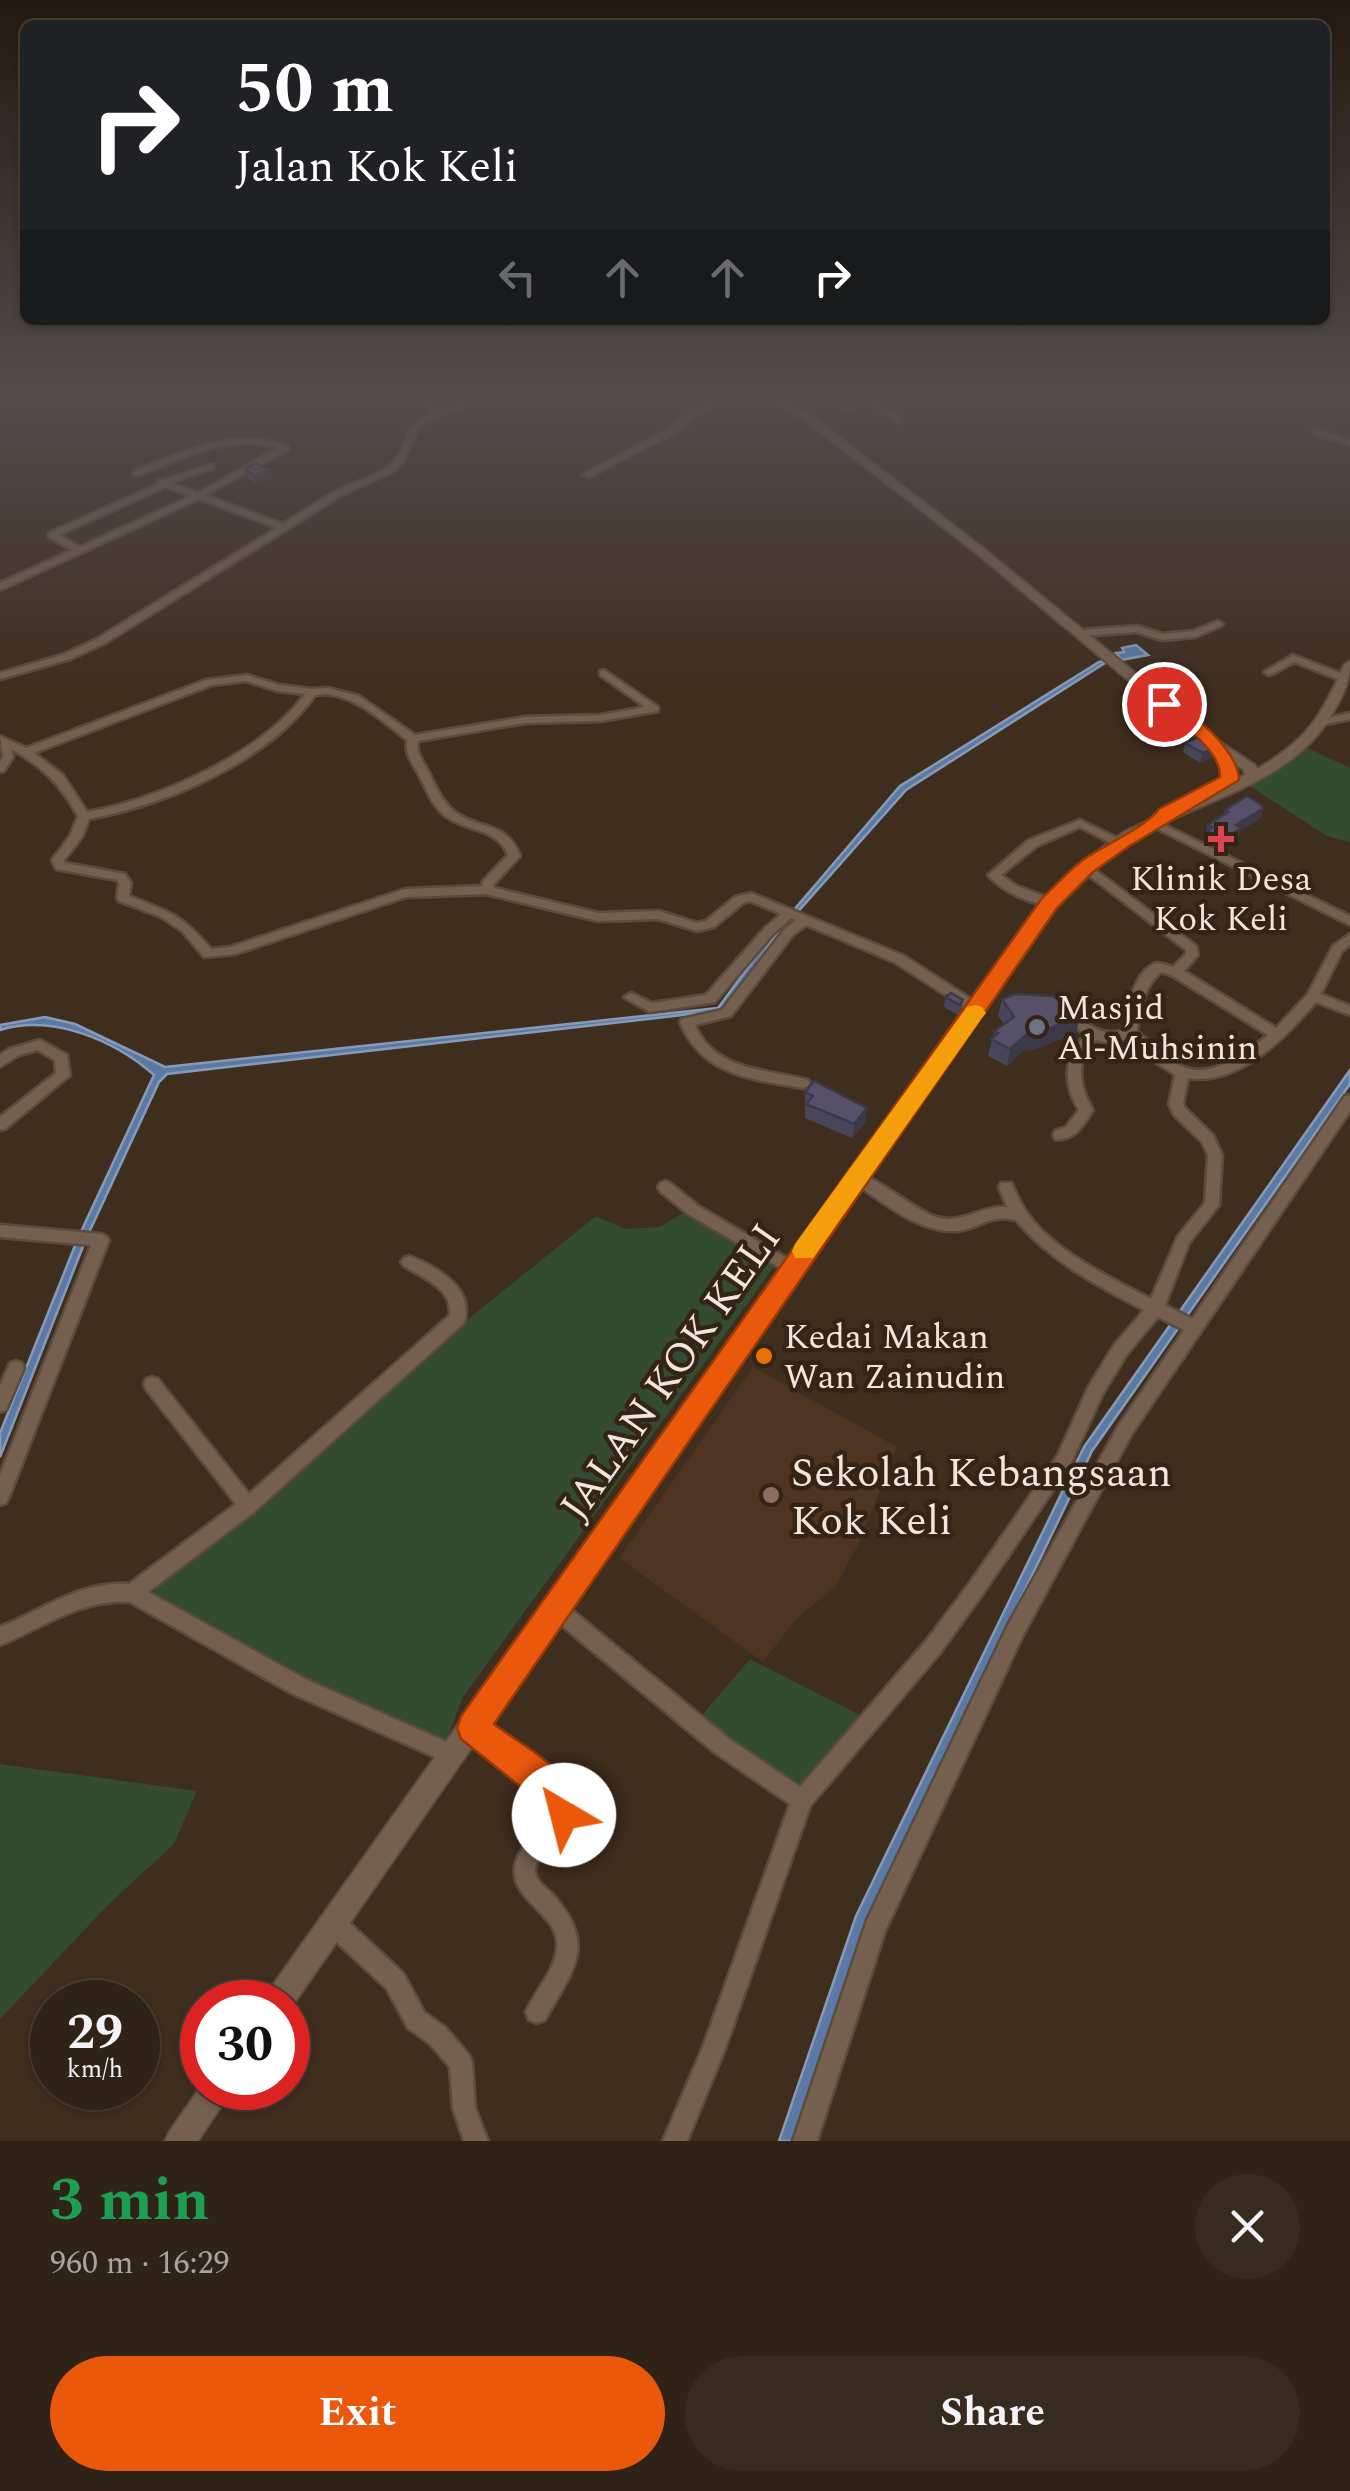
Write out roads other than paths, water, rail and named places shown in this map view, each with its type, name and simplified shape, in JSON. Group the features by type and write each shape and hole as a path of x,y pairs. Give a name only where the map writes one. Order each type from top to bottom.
{"street":[{"path":"80,552 52,535 147,492"},
{"path":"186,492 284,527"},
{"path":"0,587 205,492"},
{"path":"0,676 84,650 338,492"},
{"path":"904,492 1226,755 1272,760"},
{"path":"1081,633 1136,629 1162,637 1195,634 1218,624"},
{"path":"1269,672 1293,658 1347,672"},
{"name":"JALAN KOK KELI","path":"294,1980 856,1177 990,1000 1050,903 1086,867 1121,843 1239,776 1299,748 1319,724 1347,672"},
{"path":"26,752 210,682 247,678 278,688 351,695 367,702 413,739 525,720 601,718 654,710 604,673"},
{"path":"84,816 149,802 189,785 263,739 302,706 312,692"},
{"path":"1319,724 1350,716"},
{"path":"413,739 410,753 448,812 499,834 513,850 512,859 487,884 488,890"},
{"path":"2,740 26,752 70,788 84,816 76,837 58,860 60,866 121,877 125,883 124,898 165,914 186,928 208,954 220,955 405,893 488,890 598,917 660,916 697,927 710,924 746,898 790,913 990,1000"},
{"path":"0,770 8,758 2,740"},
{"path":"1226,755 1231,770 1239,776"},
{"name":"JALAN KOK KELI","path":"1239,776 1272,760"},
{"path":"1158,821 1350,922"},
{"path":"1050,903 1020,890 1007,890 994,874 1033,843 1080,822 1121,843"},
{"path":"1086,867 1190,948 1192,956 1176,972"},
{"path":"631,997 650,1008 710,999 768,932 790,913"},
{"path":"803,1083 721,1064 694,1039 687,1022 720,1016 732,1007 776,947 804,920"},
{"path":"1130,1034 1182,1072 1230,1066 1277,1035 1314,996 1338,948 1350,938"},
{"path":"1130,1034 1135,1001 1143,982 1160,967 1176,972 1277,1035"},
{"path":"1314,996 1350,1011"},
{"path":"1052,1004 1092,1035 1111,1040 1130,1034"},
{"path":"1060,1135 1071,1131 1086,1110 1078,1097 1074,1056 1077,1046 1092,1035"},
{"path":"0,1062 14,1052 40,1045 62,1058 63,1075 0,1125"},
{"path":"675,2141 714,2049 802,1800 953,1622 1064,1460 1095,1391 1121,1349 1163,1311 1183,1240 1212,1205 1216,1170 1208,1139 1176,1104 1182,1072"},
{"path":"805,2141 864,1956 916,1834 1094,1482 1190,1326 1350,1100"},
{"path":"856,1177 941,1224 964,1223 990,1211 1019,1215"},
{"path":"664,1187 693,1210 792,1268"},
{"path":"1006,1187 1019,1215 1072,1260 1190,1326"},
{"path":"0,1230 101,1240 0,1497"},
{"path":"132,1593 248,1506 458,1318 460,1308 451,1288 409,1262"},
{"path":"0,1406 16,1368"},
{"path":"152,1384 248,1506"},
{"path":"0,1636 95,1594 117,1590 132,1593 298,1686 453,1755"},
{"path":"555,1608 721,1745 802,1800"},
{"path":"473,1728 558,1796 565,1807 561,1820 525,1868 528,1884 566,1924 570,1938 564,1962 537,2012"},
{"path":"334,1924 395,1981 416,2020 438,2036 461,2063 464,2108 476,2141"},
{"path":"180,2141 202,2110"}],"water":[{"path":"1136,645 1148,655 1105,663 906,790 772,941 728,1005 718,1011 167,1074 159,1082 86,1239 0,1457 0,1433 78,1238 154,1075 121,1051 82,1033 41,1025 0,1030 0,1025 45,1017 75,1024 165,1067 718,1008 769,939 900,786 1099,662 1120,658 1116,653 1124,652 1122,648"},
{"path":"1350,1070 1350,1084 1092,1451 867,1918 794,2141 779,2141 856,1916 1084,1447"}],"place":[{"name":"Klinik Desa Kok Keli","path":"1221,839"},
{"name":"Masjid Al-Muhsinin","path":"1037,1027"},
{"name":"Kedai Makan Wan Zainudin","path":"764,1356"},
{"name":"Sekolah Kebangsaan Kok Keli","path":"771,1495"}]}
